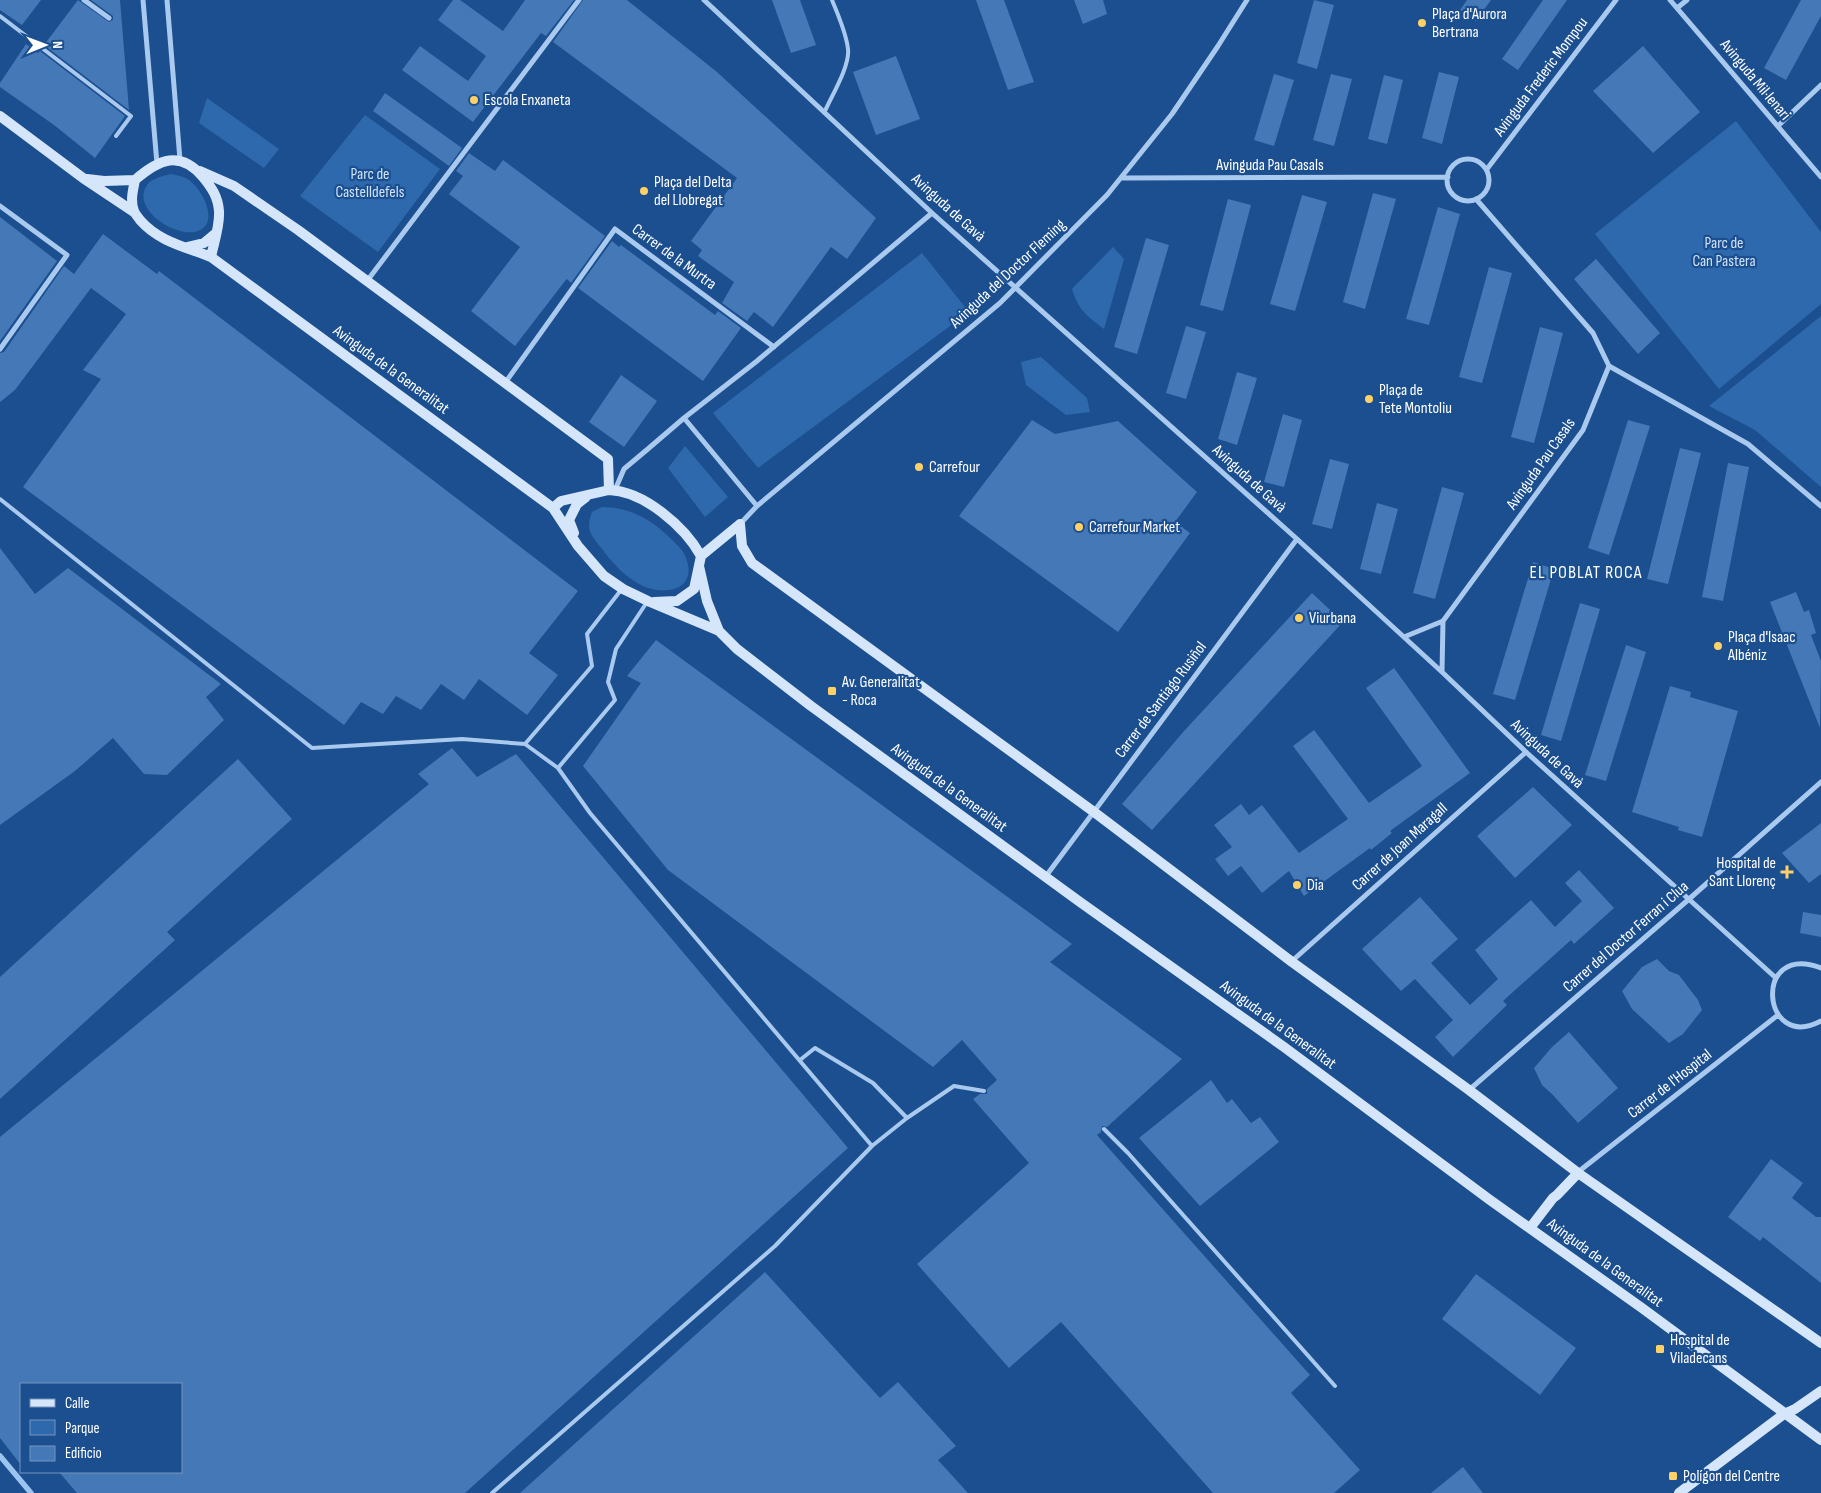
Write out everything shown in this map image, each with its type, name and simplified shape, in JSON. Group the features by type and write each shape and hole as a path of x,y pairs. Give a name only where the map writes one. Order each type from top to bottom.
{"street":[{"path":"84,0 109,18"},
{"path":"143,0 157,164"},
{"path":"167,0 180,160"},
{"path":"367,281 578,0"},
{"name":"Avinguda de Gavà","path":"704,0 932,213 1016,286 1068,336 1297,539 1526,752 1776,978"},
{"name":"Avinguda del Doctor Fleming","path":"740,524 757,506 993,309 1107,195 1172,114 1247,0"},
{"name":"Avinguda Frederic Mompou","path":"1486,169 1616,0"},
{"name":"Avinguda Mil·lenari","path":"1670,0 1821,177"},
{"path":"1677,8 1687,0"},
{"path":"1778,126 1821,85"},
{"path":"0,116 83,178 134,212 147,228 159,236 176,245 187,247 204,243 216,233"},
{"path":"1467,159 1476,160 1486,169 1490,180 1483,196 1467,201 1454,195 1448,184 1448,177 1454,165 1467,159"},
{"path":"83,178 104,181 135,180 157,164 180,160 234,186 367,281 608,459 612,490"},
{"path":"197,169 211,186 217,197 219,216 211,256"},
{"name":"Avinguda Pau Casals","path":"1122,178 1448,177"},
{"path":"134,212 132,195 135,180"},
{"path":"1476,199 1593,333 1608,366 1748,444 1821,506"},
{"path":"0,206 67,255 0,348"},
{"path":"612,490 624,469 684,418 774,347 932,213"},
{"name":"Carrer de la Murtra","path":"505,382 615,229 774,347"},
{"name":"Avinguda de la Generalitat","path":"187,247 211,256 553,508"},
{"name":"Avinguda Pau Casals","path":"1443,621 1583,430 1608,366"},
{"path":"684,418 757,506"},
{"path":"612,490 631,495 664,512 692,540 700,561 707,601 719,631 623,589 604,576 578,546 553,508 561,501 612,490"},
{"path":"578,546 570,520 577,504 590,495"},
{"path":"649,601 677,601 694,589 700,561 740,524"},
{"path":"740,524 742,546 752,563 1094,812 1292,962 1469,1090 1578,1173 1821,1343"},
{"name":"Carrer de Santiago Rusiñol","path":"1046,876 1297,539"},
{"path":"1404,637 1443,621 1442,672"},
{"name":"Avinguda de la Generalitat","path":"719,631 737,649 811,706 1284,1047 1821,1440"},
{"name":"Carrer de Joan Maragall","path":"1292,962 1526,752"},
{"name":"Carrer del Doctor Ferran i Clua","path":"1469,1090 1821,782"},
{"path":"1821,968 1802,963 1790,966 1780,972 1776,978 1771,995 1773,1006 1778,1015 1794,1026 1812,1026 1821,1021"},
{"name":"Carrer de l'Hospital","path":"1578,1173 1778,1015"},
{"path":"1530,1228 1552,1198 1558,1195 1578,1173"},
{"path":"1679,1493 1784,1414 1795,1409 1821,1391"}],"lane":[{"path":"825,111 848,59 846,36 832,0"},
{"path":"0,16 131,116 116,136"},
{"path":"0,499 312,748 462,739 525,744 558,768 590,813 872,1146"},
{"path":"525,744 592,666 587,634 623,589"},
{"path":"558,768 615,700 608,682 616,649 649,601"},
{"path":"800,1060 815,1048 873,1082 907,1118"},
{"path":"492,1493 775,1246 872,1146 907,1118 954,1086 984,1091"},
{"path":"1104,1129 1128,1153 1335,1386"}],"green space":[{"path":"207,98 279,149 264,168 199,123"},
{"name":"Parc de Castelldefels","path":"365,115 440,169 378,252 300,196"},
{"name":"Parc de Can Pastera","path":"1736,121 1821,232 1821,304 1719,389 1595,234"},
{"path":"171,174 181,176 192,182 206,204 208,220 205,226 198,231 179,231 168,226 150,212 145,203 143,194 147,185 155,179"},
{"path":"1113,247 1124,259 1104,329 1084,312 1077,303 1072,289"},
{"path":"922,253 969,312 758,468 713,413"},
{"path":"1821,316 1821,487 1755,430 1709,406"},
{"path":"1041,357 1087,398 1090,412 1066,415 1026,385 1021,362"},
{"path":"685,446 728,497 705,517 668,468"},
{"path":"602,507 629,511 653,523 667,535 685,555 688,576 685,582 673,589 657,590 641,585 622,572 606,555 590,532 589,524 592,512"}],"building":[{"path":"0,0 41,0 22,25 0,10"},
{"path":"78,0 109,22 113,20 113,16 91,0 120,0 129,110 44,45"},
{"path":"453,0 460,0 503,31 525,0 574,0 546,36 541,33 473,122 402,70 420,46 468,81 486,56 438,20"},
{"path":"583,0 627,0 717,72 876,218 847,259 831,247 773,327 754,312 747,321 722,303 734,282 698,256 702,250 691,241 737,178 553,42"},
{"path":"772,0 800,0 816,45 791,53"},
{"path":"976,0 1004,0 1034,82 1008,90"},
{"path":"1074,0 1103,0 1107,14 1083,24"},
{"path":"1314,0 1334,5 1317,69 1297,63"},
{"path":"1467,0 1491,0 1476,21 1460,10"},
{"path":"1543,0 1567,0 1518,70 1502,59"},
{"path":"1801,0 1821,0 1821,16 1786,80 1764,68"},
{"path":"26,44 38,53 40,51 125,116 95,158 54,125 0,87 0,83"},
{"path":"1643,46 1700,112 1653,153 1593,91"},
{"path":"896,56 920,119 876,135 853,72"},
{"path":"1439,72 1459,77 1442,144 1422,138"},
{"path":"1274,74 1294,80 1274,146 1254,140"},
{"path":"1331,74 1352,79 1334,146 1313,140"},
{"path":"1384,75 1403,80 1387,144 1368,139"},
{"path":"385,93 462,148 449,166 373,111"},
{"path":"469,153 495,171 503,160 605,236 571,283 567,279 565,281 515,346 471,311 520,247 449,194 463,176 456,171"},
{"path":"1373,193 1396,199 1365,309 1343,302"},
{"path":"1302,195 1327,202 1295,311 1270,304"},
{"path":"1228,199 1251,205 1223,311 1200,305"},
{"path":"1438,207 1460,214 1429,325 1406,319"},
{"path":"0,217 57,261 0,341"},
{"path":"103,234 157,274 159,271 578,591 529,653 558,675 527,715 479,679 464,700 441,684 421,710 396,696 383,714 361,702 344,725 23,487 101,379 83,370 126,314 91,288 15,390 0,402 0,353 4,352 64,266 74,274"},
{"path":"1146,238 1169,245 1137,354 1114,347"},
{"path":"612,241 619,247 621,245 715,315 718,311 741,328 703,381 578,288"},
{"path":"1596,259 1660,333 1638,354 1574,279"},
{"path":"1489,267 1512,273 1482,383 1459,377"},
{"path":"1186,326 1206,332 1186,399 1166,393"},
{"path":"1540,327 1563,333 1534,443 1511,437"},
{"path":"1237,372 1257,378 1237,445 1218,439"},
{"path":"621,375 657,401 624,447 589,422"},
{"path":"1283,414 1302,420 1284,487 1264,482"},
{"name":"Carrefour Market","path":"1032,420 1055,434 1118,421 1197,492 1175,522 1190,533 1118,632 959,516"},
{"path":"1628,420 1650,426 1609,555 1588,548"},
{"path":"1680,448 1701,453 1668,584 1647,579"},
{"path":"1330,459 1349,464 1332,529 1312,524"},
{"path":"1728,463 1749,467 1723,601 1702,597"},
{"path":"1442,487 1464,493 1435,599 1413,593"},
{"path":"1377,503 1398,509 1381,574 1360,569"},
{"path":"0,548 35,594 68,568 221,684 206,697 224,720 167,775 144,774 113,738 75,771 0,825"},
{"path":"1533,562 1554,569 1515,700 1493,694"},
{"path":"1796,592 1804,612 1809,610 1816,633 1811,635 1821,661 1820,728 1770,602"},
{"path":"1312,593 1343,622 1152,830 1122,804 1184,731"},
{"path":"1580,603 1600,609 1561,741 1541,735"},
{"path":"656,640 1072,944 1050,962 1182,1059 1107,1127 1102,1126 1101,1132 1097,1135 1310,1375 1291,1393 1360,1470 1334,1493 1213,1493 1061,1322 1009,1368 917,1264 1029,1163 973,1099 980,1094 987,1094 987,1089 997,1080 962,1040 933,1067 668,870 583,766 641,683 627,676"},
{"path":"1626,645 1646,652 1606,781 1585,775"},
{"path":"1394,668 1470,773 1390,831 1392,833 1371,850 1370,848 1304,896 1289,871 1262,893 1241,866 1228,876 1215,859 1232,847 1214,825 1241,804 1249,815 1262,805 1299,853 1348,819 1293,746 1314,730 1369,803 1422,766 1366,688"},
{"path":"1670,686 1691,692 1690,697 1738,711 1702,837 1678,830 1679,827 1632,812"},
{"path":"452,748 477,777 516,754 848,1148 465,1493 77,1493 60,1473 182,1473 182,1383 20,1383 20,1464 0,1438 0,1137 429,784 418,774"},
{"path":"238,759 292,819 167,932 175,940 0,1099 0,977"},
{"path":"1533,787 1572,825 1515,878 1477,836"},
{"path":"1821,823 1821,874 1809,883 1782,853"},
{"path":"1579,870 1614,908 1574,944 1571,940 1503,1001 1507,1005 1453,1057 1435,1037 1453,1020 1415,979 1401,991 1362,949 1420,897 1458,939 1431,963 1470,1005 1498,979 1475,950 1531,900 1555,927 1582,901 1565,883"},
{"path":"1803,912 1821,915 1821,937 1800,933"},
{"path":"1657,959 1669,971 1679,975 1698,1000 1702,1010 1683,1034 1669,1043 1632,1009 1622,991 1642,967"},
{"path":"1569,1032 1618,1088 1578,1123 1542,1085 1534,1068 1552,1047"},
{"path":"1211,1080 1227,1103 1232,1099 1251,1123 1260,1117 1279,1142 1200,1206 1139,1138"},
{"path":"1771,1159 1803,1183 1792,1198 1816,1217 1821,1217 1821,1283 1763,1237 1760,1241 1728,1217"},
{"path":"765,1272 880,1398 898,1382 956,1446 938,1460 968,1493 520,1493"},
{"path":"1476,1274 1576,1348 1540,1395 1442,1319"},
{"path":"1463,1467 1483,1493 1431,1493"}],"waterway":[{"path":"0,1456 31,1493"}],"place":[{"name":"Plaça d'Aurora Bertrana","path":"1422,23"},
{"name":"Escola Enxaneta","path":"474,100"},
{"name":"Plaça del Delta del Llobregat","path":"644,191"},
{"name":"Plaça de Tete Montoliu","path":"1369,399"},
{"name":"Carrefour","path":"919,467"},
{"name":"Carrefour Market","path":"1079,527"},
{"name":"Viurbana","path":"1299,618"},
{"name":"Plaça d'Isaac Albéniz","path":"1718,646"},
{"name":"Av. Generalitat - Roca","path":"832,691"},
{"name":"Hospital de Sant Llorenç","path":"1787,872"},
{"name":"Dia","path":"1297,885"},
{"name":"Hospital de Viladecans","path":"1660,1349"},
{"name":"Polígon del Centre","path":"1673,1476"}],"district":[{"name":"EL POBLAT ROCA","path":"1586,572"}]}
